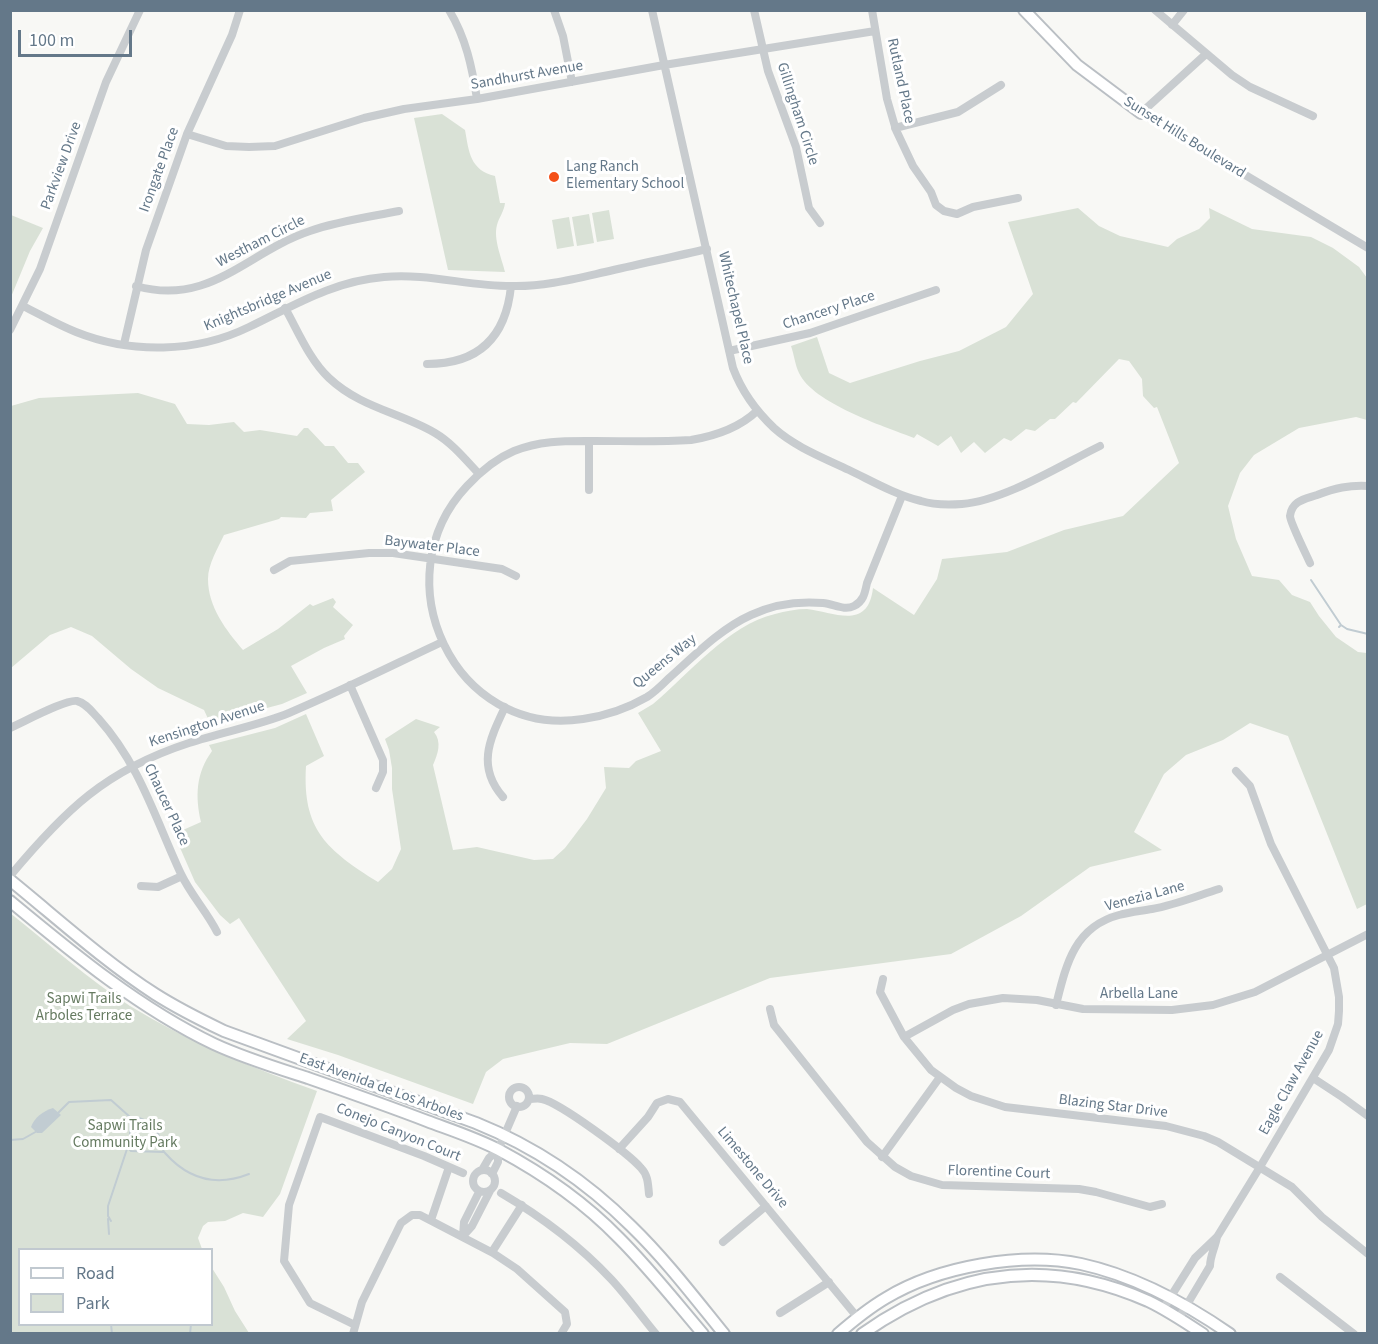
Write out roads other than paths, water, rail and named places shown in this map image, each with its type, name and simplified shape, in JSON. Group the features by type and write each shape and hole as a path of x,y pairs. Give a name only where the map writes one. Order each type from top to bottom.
{"main road":[{"name":"Sunset Hills Boulevard","path":"1024,10 1077,65 1141,113"},
{"name":"East Avenida de Los Arboles","path":"10,878 121,970 156,995 194,1016 224,1031 506,1135 572,1176 631,1226 667,1264 724,1334"},
{"name":"East Avenida de Los Arboles","path":"10,902 111,981 184,1029 215,1045 467,1136 498,1150 561,1189 618,1236 703,1334"},
{"path":"838,1334 885,1298 916,1284 952,1271 995,1262 1042,1259 1082,1264 1130,1279 1170,1297 1230,1334"},
{"path":"862,1334 928,1296 967,1283 992,1277 1041,1275 1068,1278 1122,1291 1163,1309 1203,1334"}],"street":[{"name":"Parkview Drive","path":"10,330 40,269 106,82 140,10"},
{"name":"Irongate Place","path":"124,344 146,250 187,134 228,44 240,10"},
{"path":"449,10 461,33 470,60 477,99"},
{"path":"554,10 563,36 572,82"},
{"name":"Whitechapel Place","path":"652,10 729,351 740,385 757,411 775,429 795,443 902,496 942,505 983,501 1004,494 1100,446"},
{"name":"Gillingham Circle","path":"754,10 768,71 796,147 809,208 820,223"},
{"name":"Rutland Place","path":"872,10 887,99 895,128 913,166 931,192 936,205 944,211 957,214 973,207 1018,198"},
{"path":"1155,10 1232,75 1250,87 1312,116"},
{"path":"1172,25 1184,10"},
{"name":"Sandhurst Avenue","path":"187,134 226,146 275,146 386,113 875,31"},
{"path":"1141,113 1206,54"},
{"path":"895,128 958,112 1001,85"},
{"name":"Sunset Hills Boulevard","path":"1141,113 1365,246"},
{"name":"Westham Circle","path":"136,286 168,291 198,287 235,271 309,231 399,211"},
{"name":"Knightsbridge Avenue","path":"23,306 78,333 124,344 168,348 207,342 247,328 285,308 340,285 384,277 422,277 511,286 537,285 707,249"},
{"path":"427,364 443,364 460,360 487,344 505,319 511,286"},
{"name":"Chancery Place","path":"729,351 810,333 936,290"},
{"path":"285,308 313,358 338,385 366,404 437,434 458,451 479,474"},
{"name":"Queens Way","path":"757,411 741,423 709,437 692,440 556,441 528,446 487,466 460,494 446,513 436,535 430,559 429,602 434,623 453,662 468,680 505,707 530,717 555,720 582,719 607,714 648,696 724,631 752,614 775,606 798,602 825,603 845,608 856,605 865,595 867,583 902,496"},
{"path":"589,441 589,490"},
{"path":"1310,563 1291,522 1290,516 1296,504 1330,489 1343,486 1368,486"},
{"name":"Baywater Place","path":"274,570 290,561 369,553 393,553 502,569 516,576"},
{"name":"Kensington Avenue","path":"10,878 40,840 67,813 100,785 133,766 188,743 288,713 442,642"},
{"path":"350,685 383,760 383,772 376,788"},
{"name":"Chaucer Place","path":"10,728 64,702 75,700 81,702 116,739 133,766 156,811 182,876 211,919 217,932"},
{"path":"503,796 489,776 487,761 492,735 505,707"},
{"name":"Eagle Claw Avenue","path":"1163,1309 1195,1258 1216,1238 1260,1167 1334,1038 1340,1011 1337,982 1327,954 1271,844 1250,786 1236,771"},
{"path":"141,886 158,887 182,876"},
{"name":"Venezia Lane","path":"1056,1005 1071,954 1094,927 1117,915 1167,906 1219,890"},
{"name":"Arbella Lane","path":"904,1037 946,1013 986,1000 1019,998 1083,1009 1172,1010 1213,1005 1255,992 1368,934"},
{"name":"Blazing Star Drive","path":"883,979 880,992 904,1037 921,1059 940,1077 971,1096 1005,1107 1188,1131 1218,1142 1292,1187 1322,1217 1368,1254"},
{"name":"Florentine Court","path":"770,1009 774,1025 867,1142 882,1157 911,1176 942,1185 1079,1189 1150,1207 1162,1204"},
{"path":"882,1157 940,1077"},
{"path":"1312,1078 1342,1096 1368,1116"},
{"path":"527,1095 523,1106 517,1106 510,1100 510,1093 517,1087 527,1095 548,1101 586,1125 642,1168 647,1177 649,1194"},
{"name":"Limestone Drive","path":"619,1149 648,1117 657,1103 663,1100 675,1100 685,1106 858,1318"},
{"path":"479,1192 472,1180 498,1150 517,1106"},
{"name":"Conejo Canyon Court","path":"354,1329 310,1303 284,1261 289,1207 321,1117 463,1173"},
{"path":"492,1174 498,1162 498,1150"},
{"path":"430,1220 449,1167"},
{"path":"463,1236 472,1226 489,1191 495,1184 492,1174 482,1170"},
{"path":"479,1192 489,1191"},
{"path":"463,1236 464,1222 479,1192"},
{"path":"501,1192 539,1216 581,1251 612,1280 656,1334"},
{"path":"492,1252 522,1205"},
{"path":"723,1242 766,1206"},
{"path":"354,1329 362,1302 401,1223 412,1215 420,1215 492,1252 517,1269 561,1307 567,1317 567,1324 561,1334"},
{"name":"Eagle Claw Avenue","path":"1179,1318 1210,1266 1216,1238"},
{"path":"1201,1253 1210,1258"},
{"path":"1280,1277 1354,1334"},
{"path":"780,1313 829,1282"}],"waterway":[{"path":"1311,580 1341,625"},
{"path":"1339,627 1341,625 1347,629 1368,634"},
{"path":"56,1115 69,1102 111,1100 130,1117 130,1140 108,1206 108,1216 111,1221"},
{"path":"130,1117 143,1119 151,1124 159,1136 165,1153 183,1169 193,1174 214,1180 237,1178 249,1174"},
{"path":"10,1140 23,1139 39,1130"},
{"path":"127,1147 131,1151 163,1152"},
{"path":"108,1219 109,1234"},
{"path":"111,1326 112,1334"},
{"path":"190,1334 191,1326"}],"place":[{"name":"Lang Ranch Elementary School","path":"554,177"}],"park label":[{"name":"Sapwi Trails Arboles Terrace","path":"84,1008"},
{"name":"Sapwi Trails Community Park","path":"125,1136"}]}
